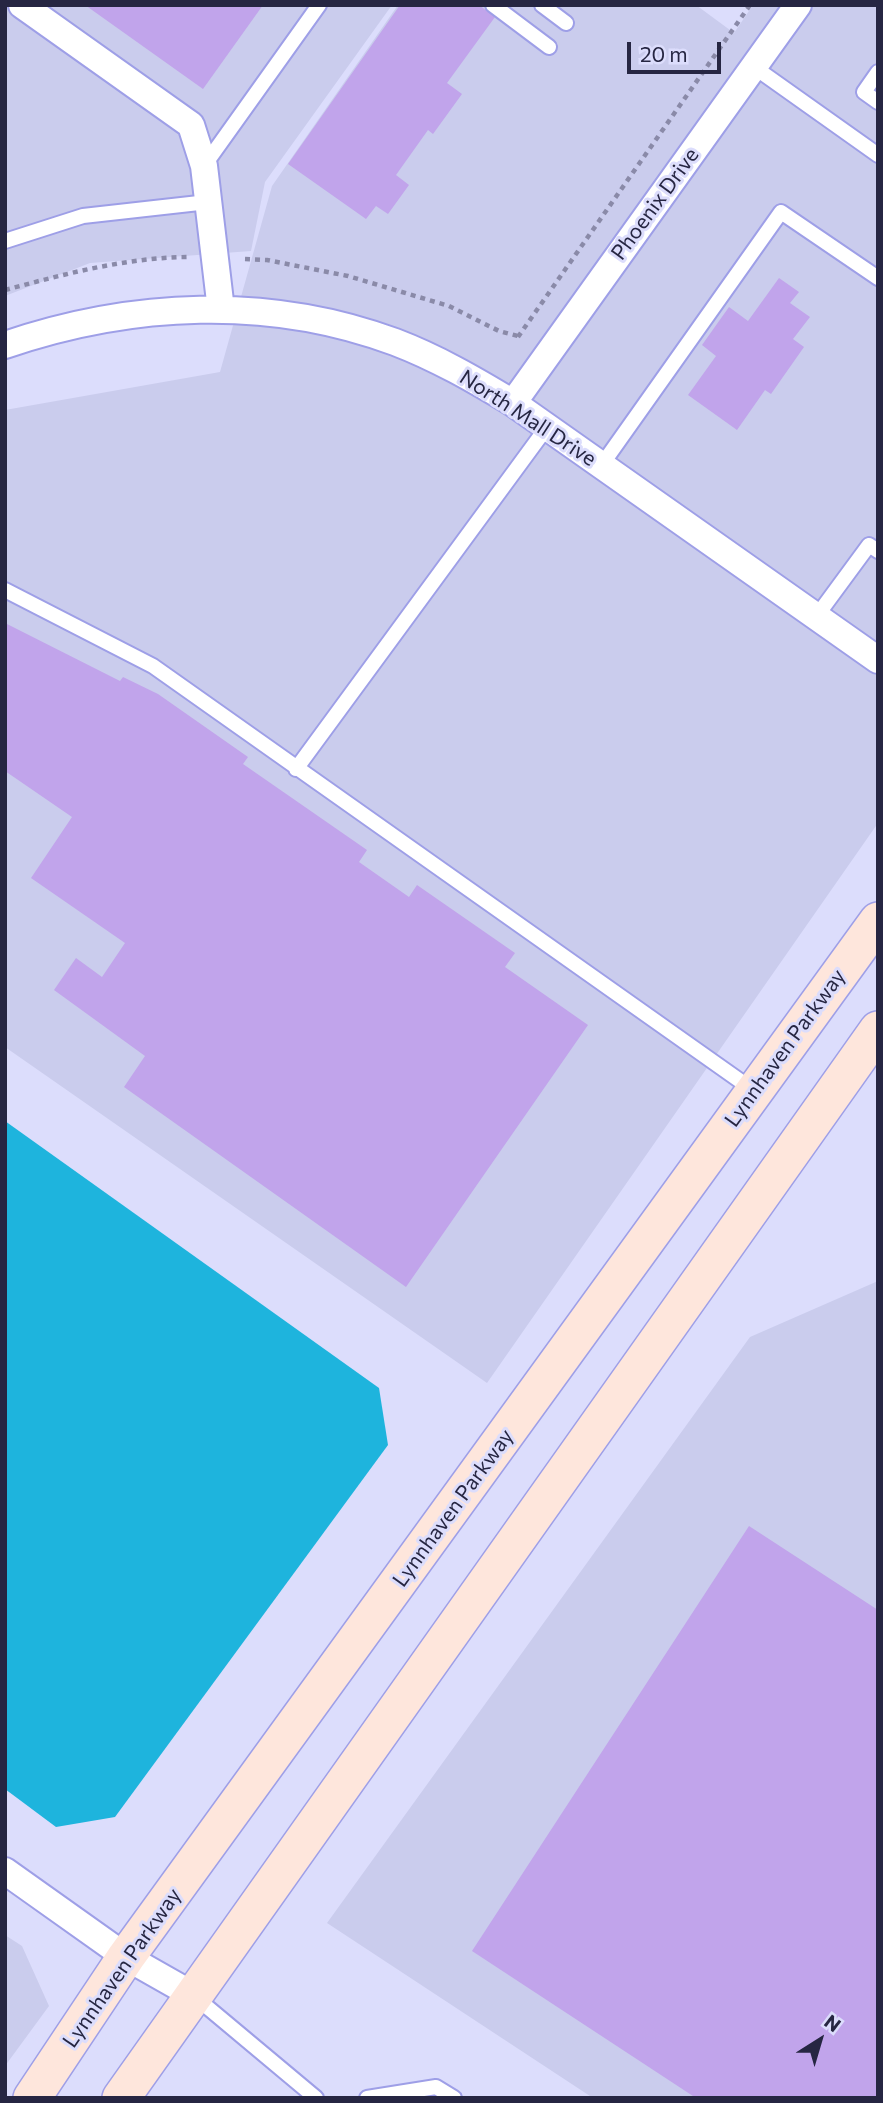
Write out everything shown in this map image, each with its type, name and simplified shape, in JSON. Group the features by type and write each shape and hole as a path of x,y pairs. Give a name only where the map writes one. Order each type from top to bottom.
{"main road":[{"name":"Lynnhaven Parkway","path":"32,2098 127,1958 878,921"},
{"path":"121,2098 878,1030"}],"street":[{"path":"22,5 191,125 204,166 221,310"},
{"name":"Phoenix Drive","path":"513,403 798,5"},
{"name":"North Mall Drive","path":"5,345 51,330 114,316 166,310 221,310 282,315 345,327 394,342 453,368 513,403 878,660"},
{"path":"5,1871 127,1958 193,1995"}],"lane":[{"path":"204,166 319,5"},
{"path":"493,5 549,47"},
{"path":"542,5 566,23"},
{"path":"754,67 878,155"},
{"path":"878,72 864,92 878,102"},
{"path":"5,241 83,216 208,202"},
{"path":"601,466 781,212 878,278"},
{"path":"296,769 547,427"},
{"path":"816,617 869,545 878,551"},
{"path":"5,590 153,666 755,1091"},
{"path":"193,1995 316,2098"},
{"path":"367,2098 436,2087 454,2098"}],"path":[{"path":"517,349 518,335 750,5"},
{"path":"5,290 93,267 156,258 267,260 348,276 449,306 499,331 518,335"}],"shaded area":[{"path":"5,5 392,5 265,182 251,251 90,263 5,296"},
{"path":"398,5 696,5 734,33 753,5 878,5 878,823 487,1383 5,1047 5,410 220,372 272,186"},
{"path":"878,1281 878,2098 593,2098 327,1923 750,1337"},
{"path":"5,1935 22,1946 49,2006 5,2066"}],"water":[{"path":"5,1121 379,1388 388,1445 115,1817 56,1827 5,1789"}],"building":[{"path":"85,5 263,5 203,89"},
{"path":"400,5 479,5 495,17 447,83 462,94 433,134 428,130 396,175 409,185 388,214 376,206 366,219 288,164"},
{"path":"779,278 799,292 790,303 810,317 793,339 804,347 771,394 765,390 737,430 688,395 716,356 702,345 729,307 748,321"},
{"path":"5,623 120,681 123,677 158,694 248,757 243,764 367,850 359,862 409,897 417,885 515,953 505,967 588,1025 406,1287 124,1087 145,1056 54,990 76,958 102,977 125,943 31,878 72,817 5,771"},
{"path":"749,1526 878,1610 878,2098 696,2098 472,1951"}]}
